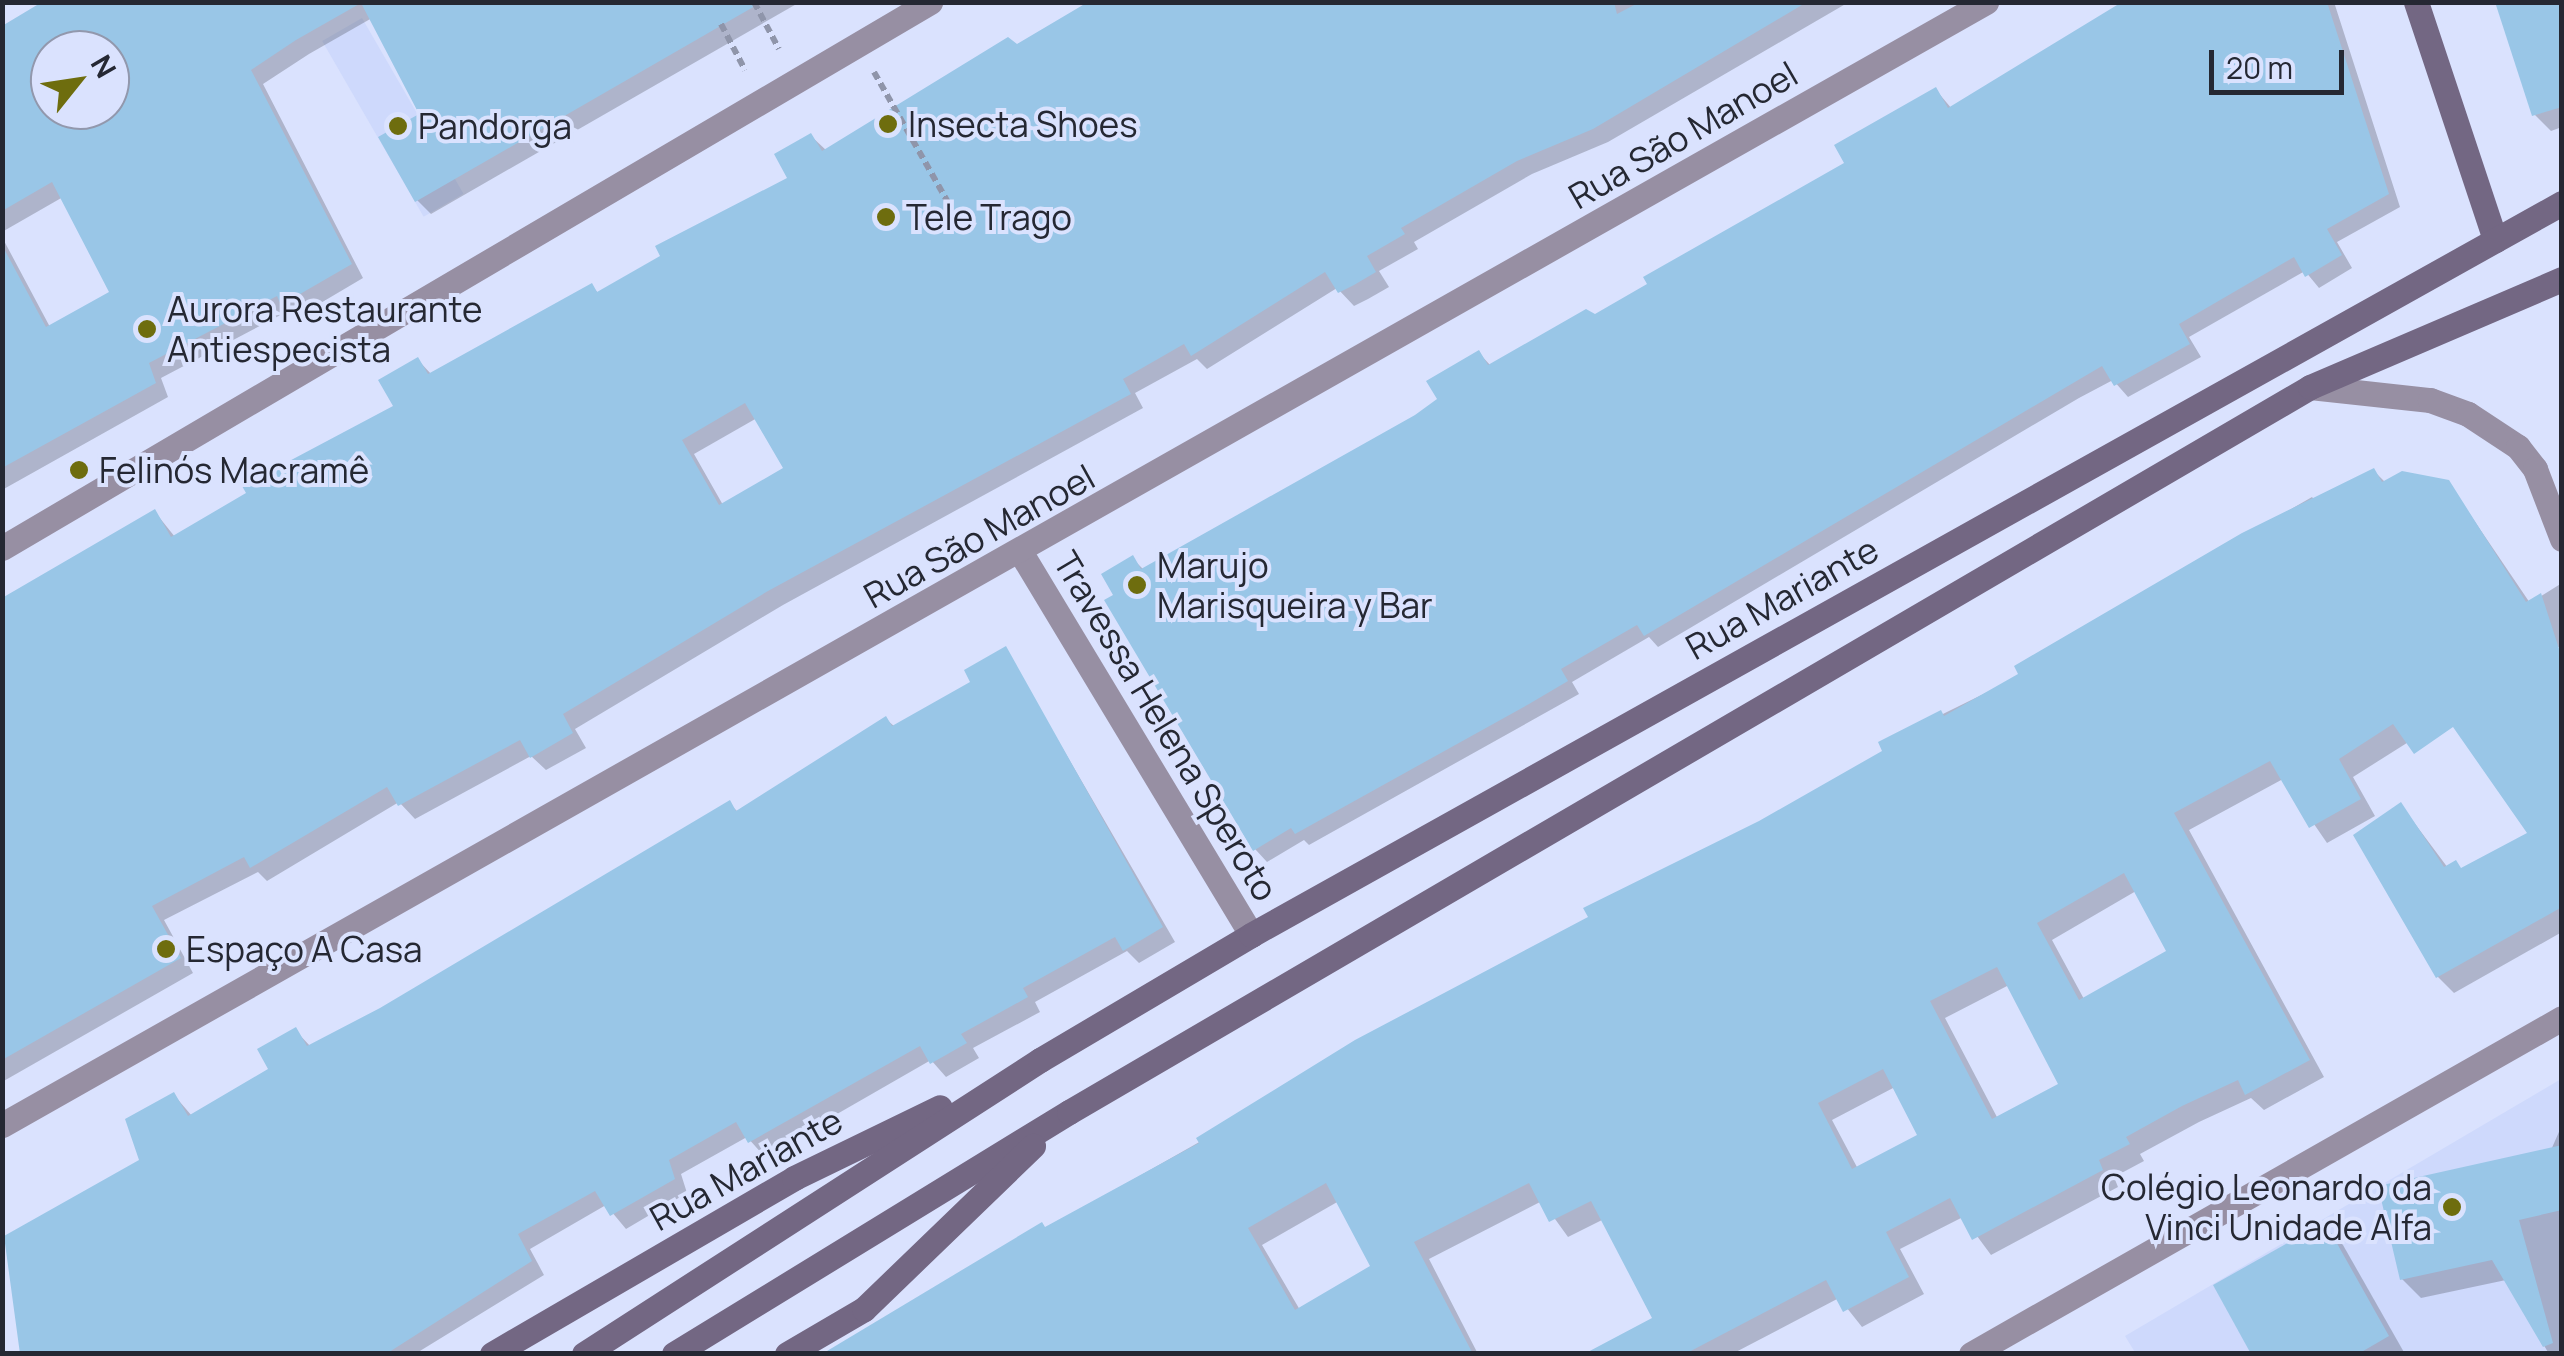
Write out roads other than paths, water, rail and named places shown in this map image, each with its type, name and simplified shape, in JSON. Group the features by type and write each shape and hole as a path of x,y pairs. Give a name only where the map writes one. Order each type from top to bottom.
{"main road":[{"path":"2416,2 2495,240"},
{"name":"Rua Mariante","path":"584,1354 1040,1060 1250,935 2562,203"},
{"path":"674,1354 1069,1112 2310,387 2562,279"},
{"name":"Rua Mariante","path":"492,1354 794,1178 1040,1060"},
{"path":"787,1354 864,1309 1069,1112"}],"street":[{"path":"2,548 930,2"},
{"name":"Rua São Manoel","path":"2,1125 1021,554 1986,2"},
{"path":"2310,387 2430,400 2468,414 2518,447 2535,470 2562,539"},
{"name":"Travessa Helena Speroto","path":"1021,554 1250,935"},
{"path":"1971,1354 2562,1018"}],"place":[{"name":"Insecta Shoes","path":"888,124"},
{"name":"Pandorga","path":"398,126"},
{"name":"Tele Trago","path":"886,217"},
{"name":"Aurora Restaurante Antiespecista","path":"147,329"},
{"name":"Felinós Macramê","path":"79,470"},
{"name":"Marujo Marisqueira y Bar","path":"1137,585"},
{"name":"Espaço A Casa","path":"166,949"},
{"name":"Colégio Leonardo da Vinci Unidade Alfa","path":"2452,1207"}]}
